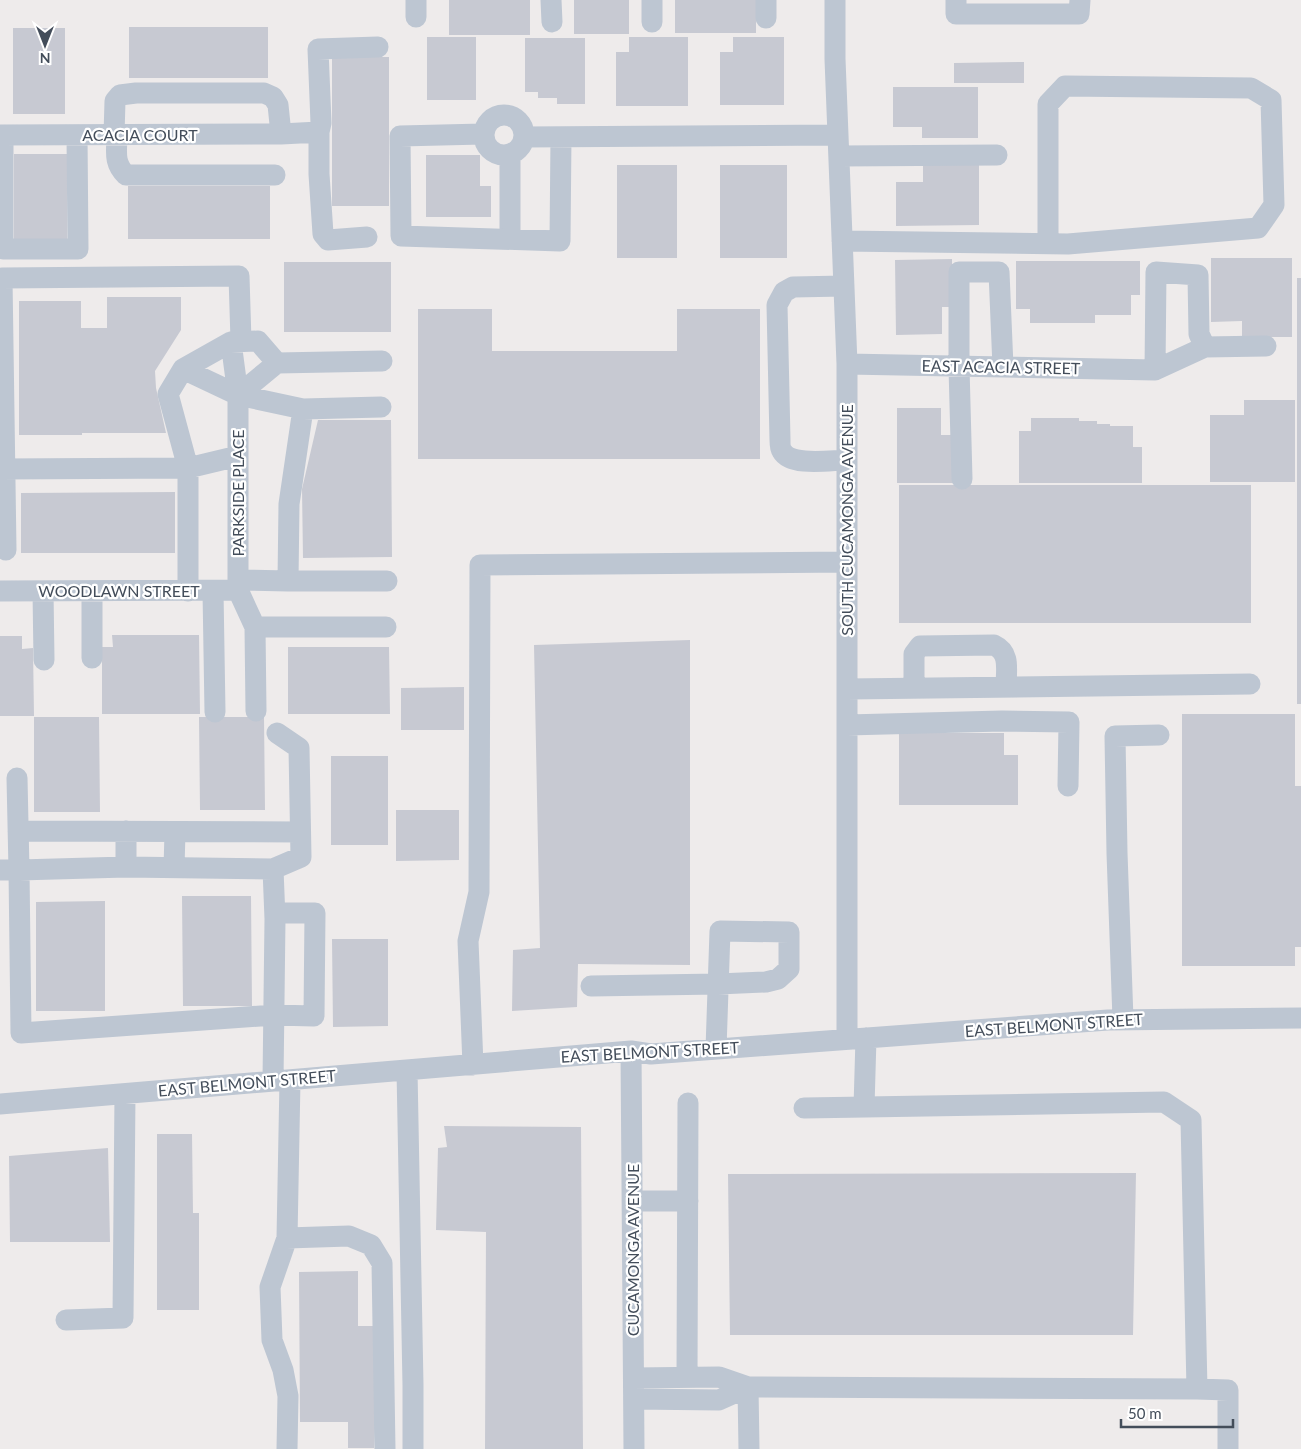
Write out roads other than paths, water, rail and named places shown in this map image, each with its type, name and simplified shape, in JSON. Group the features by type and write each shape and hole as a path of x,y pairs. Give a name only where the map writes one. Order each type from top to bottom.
{"street":[{"path":"551,0 552,22"},
{"path":"652,0 652,22"},
{"name":"SOUTH CUCAMONGA AVENUE","path":"835,0 835,59 847,364 847,725 857,1039 864,1107"},
{"path":"956,0 956,14 1079,14 1080,0"},
{"path":"367,237 328,240 323,234 319,174 318,132 321,123 318,49 378,47"},
{"path":"842,241 1048,244 1068,244 1258,228 1274,206 1271,100 1251,88 1065,86 1048,104 1048,244"},
{"path":"275,175 126,175 117,163 114,102 120,95 136,93 264,93 273,97 278,105 281,134"},
{"path":"500,114 507,114 519,121 523,127 524,137 520,147 510,154 503,156 491,151 486,146 483,134 484,127 488,121 500,114"},
{"name":"ACACIA COURT","path":"1,135 281,134 318,132"},
{"path":"483,134 400,136 401,236 560,241 561,137"},
{"path":"1,135 2,249 78,249 77,135"},
{"path":"524,137 839,146 997,155"},
{"path":"510,154 510,239"},
{"path":"962,479 959,272 1000,272 1003,368"},
{"path":"1205,347 1199,334 1198,275 1156,272 1154,370 1205,347 1266,346"},
{"name":"PARKSIDE PLACE","path":"3,469 2,278 239,276 236,342 238,395 238,585"},
{"path":"844,286 793,287 784,292 778,304 780,440 781,451 787,457 797,461 847,460"},
{"path":"188,591 188,468 168,394 183,369 236,342 258,341 277,363"},
{"path":"238,395 277,363 382,362"},
{"name":"EAST ACACIA STREET","path":"847,364 1154,370"},
{"path":"183,369 238,395 303,410 382,407"},
{"path":"288,581 288,504 303,410"},
{"path":"6,550 3,469 188,468 238,456"},
{"path":"473,1064 468,941 479,892 480,565 847,562"},
{"name":"WOODLAWN STREET","path":"0,592 213,591 238,585 288,581 387,581"},
{"path":"238,585 255,627 256,710"},
{"path":"43,591 44,660"},
{"path":"92,591 92,658"},
{"path":"213,591 215,712"},
{"path":"255,627 386,627"},
{"path":"914,688 914,654 920,646 994,645 1000,648 1006,656 1006,687"},
{"path":"847,689 1250,684"},
{"path":"847,725 1069,722 1068,786"},
{"path":"9,870 126,867 273,869 301,857 299,748 277,733"},
{"path":"1123,1019 1115,736 1159,735"},
{"path":"18,778 18,831 9,870 21,1033 274,1015 314,1016 315,913 275,913"},
{"path":"18,831 300,832"},
{"path":"126,832 126,867"},
{"path":"174,868 175,832"},
{"path":"273,869 275,913 274,1015 281,1081 288,1238 270,1287 272,1340 283,1370 288,1396 287,1449"},
{"path":"591,986 718,984 716,1049"},
{"name":"EAST BELMONT STREET","path":"0,1104 631,1051 651,1054 1123,1019 1301,1018"},
{"name":"CUCAMONGA AVENUE","path":"631,1051 634,1449"},
{"path":"407,1070 413,1449"},
{"path":"66,1320 124,1318 125,1094"},
{"path":"804,1108 1164,1102 1191,1120 1197,1389"},
{"path":"687,1377 688,1103"},
{"path":"632,1201 688,1201"},
{"path":"288,1238 349,1236 371,1245 382,1263 385,1449"},
{"path":"634,1378 719,1377 748,1387 1228,1390 1228,1449"},
{"path":"634,1399 719,1400 748,1387"},
{"path":"748,1387 749,1449"}]}
